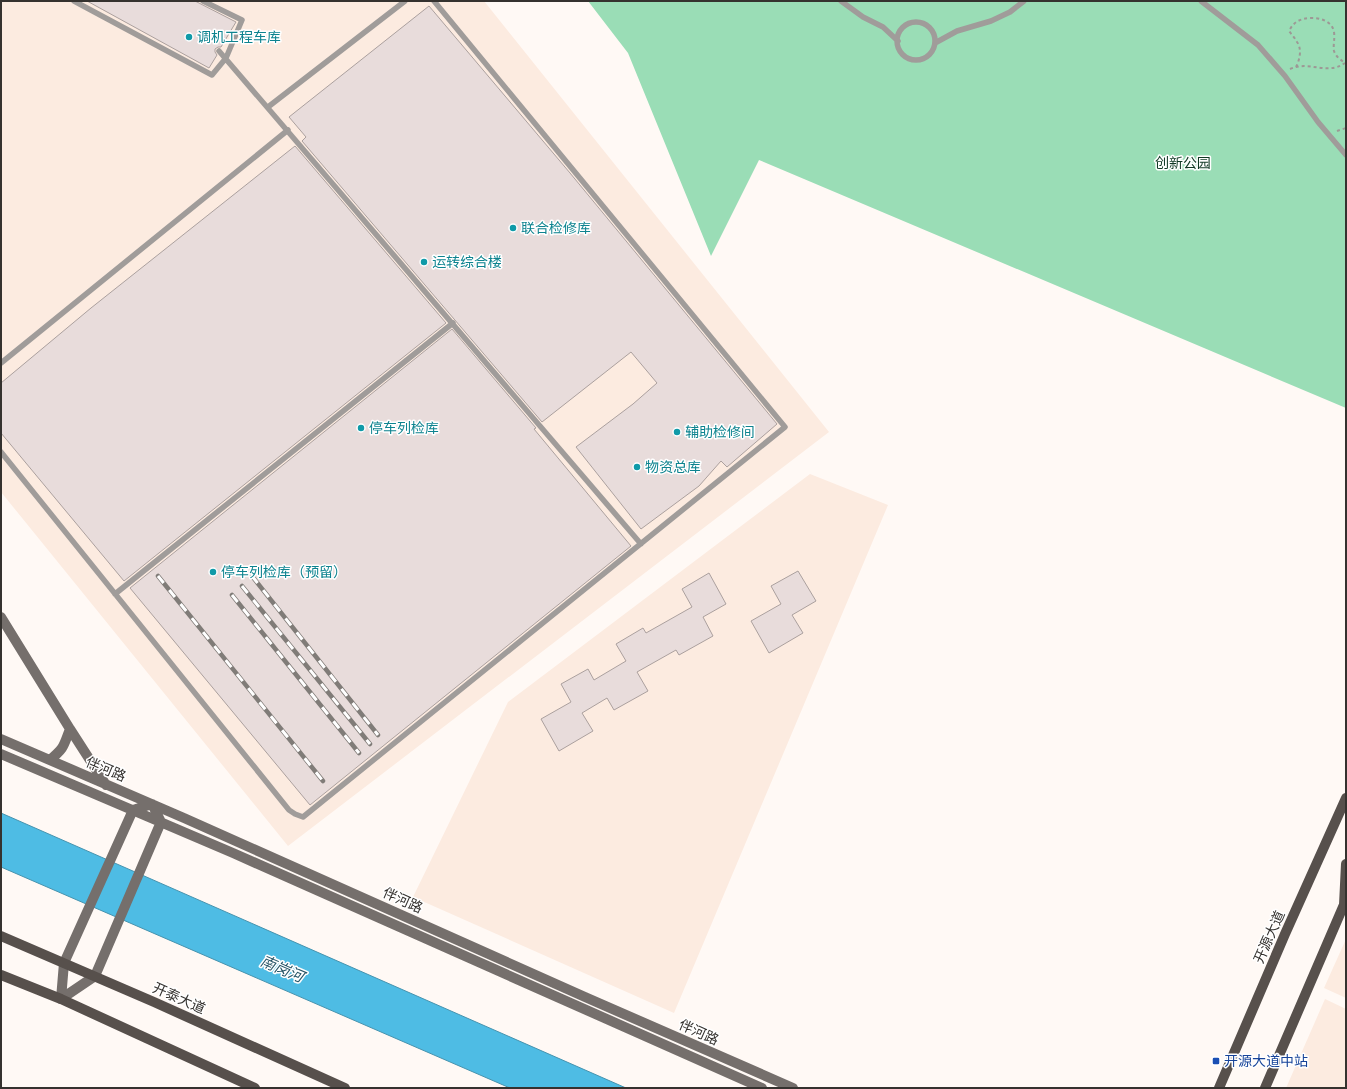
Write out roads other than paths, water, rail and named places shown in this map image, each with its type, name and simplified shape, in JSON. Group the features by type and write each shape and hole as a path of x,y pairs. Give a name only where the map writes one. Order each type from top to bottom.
{"main road":[{"name":"开源大道","path":"1219,1088 1285,934 1345,801"},
{"path":"1265,1088 1345,903 1346,864"},
{"name":"开泰大道","path":"1,936 154,1002 345,1088"},
{"path":"1,975 61,999 255,1088"}],"street":[{"path":"1,617 106,785"},
{"path":"50,760 62,750 66,743 70,729"},
{"name":"伴河路","path":"1,739 152,804 792,1088"},
{"name":"伴河路","path":"1,754 234,853 762,1088"},
{"path":"152,804 161,822 109,946 95,976 61,999 64,963 133,810 152,804"}],"lane":[{"path":"74,1 212,75 226,58 242,20 203,1"},
{"path":"268,107 405,1"},
{"path":"1,452 289,810 294,814 303,817 785,427 434,1"},
{"path":"841,1 863,17 883,27 898,41"},
{"path":"935,42 957,31 991,21 1010,12 1024,1"},
{"path":"1201,1 1258,45 1282,72 1318,122 1346,155"},
{"path":"917,22 928,26 932,31 935,42 930,54 919,59 913,59 902,53 898,41 901,30 911,23 917,22"},
{"path":"219,51 641,544"},
{"path":"1,363 288,130"},
{"path":"115,594 453,323"}],"water":[{"name":"南岗河","path":"1,813 626,1088 510,1088 1,867"}],"railway":[{"path":"158,576 323,781"},
{"path":"252,576 378,735"},
{"path":"242,586 370,744"},
{"path":"232,595 359,753"}],"place":[{"name":"调机工程车库","path":"189,37"},
{"name":"联合检修库","path":"513,228"},
{"name":"运转综合楼","path":"424,262"},
{"name":"停车列检库","path":"361,428"},
{"name":"辅助检修间","path":"677,432"},
{"name":"物资总库","path":"637,467"},
{"name":"停车列检库（预留）","path":"213,572"},
{"name":"开源大道中站","path":"1216,1061"}],"park label":[{"name":"创新公园","path":"1183,163"}]}
